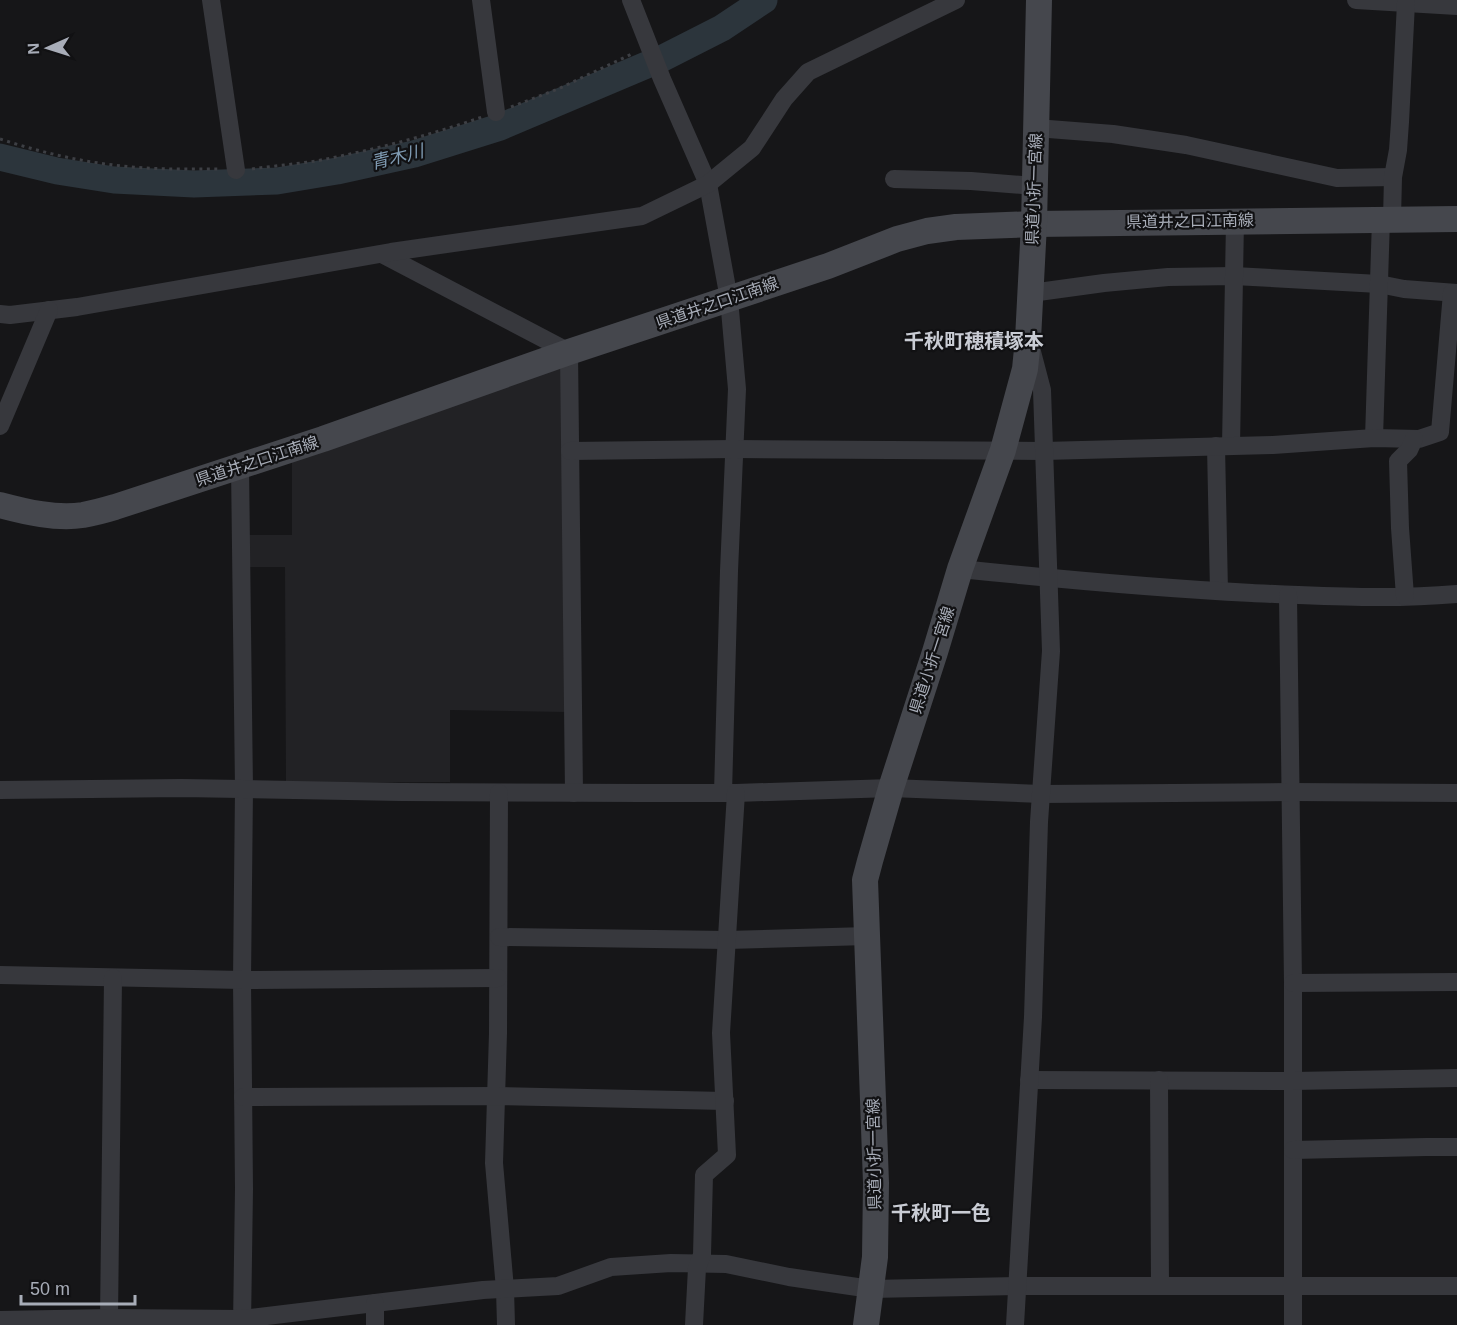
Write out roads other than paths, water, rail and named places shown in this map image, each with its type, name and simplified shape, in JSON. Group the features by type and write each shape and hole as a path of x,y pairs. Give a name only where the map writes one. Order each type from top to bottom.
{"main road":[{"name":"県道小折一宮線","path":"866,1325 874,1257 876,1183 865,880 891,788 960,569 1003,450 1025,369 1034,224 1039,0"},
{"name":"県道井之口江南線","path":"0,505 54,516 82,515 115,507 324,439 569,352 828,266 897,239 927,231 956,227 1034,224 1457,219"}],"street":[{"path":"210,0 236,170"},
{"path":"481,0 496,112"},
{"path":"631,0 660,75 708,184 729,299 737,389 729,572 727,940 722,1033 727,1155 704,1175 702,1255 697,1268 694,1325"},
{"path":"0,314 10,315 77,307 382,254 642,216 708,184 753,148 784,99 808,72 956,0"},
{"path":"1356,0 1457,6"},
{"path":"1374,438 1379,284 1399,131 1406,3"},
{"path":"1036,128 1113,134 1186,145 1337,178 1393,177"},
{"path":"894,179 971,181 1035,186"},
{"path":"1219,591 1235,221"},
{"path":"382,254 569,352 574,793"},
{"path":"570,452 734,449 1044,450 1273,445 1374,438 1419,439 1440,432 1454,293 1404,289 1379,284 1234,276 1168,277 1030,293"},
{"path":"0,426 49,310"},
{"path":"1015,1325 1033,1017 1041,794 1051,651 1042,390 1028,339"},
{"path":"1405,596 1398,461 1409,450 1414,439"},
{"path":"240,466 244,789 242,1322"},
{"path":"960,569 1049,578 1324,597 1457,594"},
{"path":"1288,595 1293,983 1293,1325"},
{"path":"0,790 171,788 499,793 729,793 891,788 1041,794 1457,792"},
{"path":"499,793 498,1033 494,1163 506,1325"},
{"path":"498,937 727,940 867,936"},
{"path":"0,975 242,980 498,978"},
{"path":"110,1318 112,978"},
{"path":"1293,983 1457,982"},
{"path":"1029,1080 1293,1081 1457,1078"},
{"path":"1159,1080 1160,1286"},
{"path":"243,1097 496,1096 725,1101"},
{"path":"1293,1150 1457,1147"},
{"path":"0,1320 110,1318 242,1322 483,1290 558,1286 611,1267 671,1263 726,1264 789,1277 871,1289 1017,1286 1457,1286"},
{"path":"375,1303 375,1325"}],"waterway":[{"name":"青木川","path":"0,157 57,171 114,180 194,184 277,181 337,171 414,154 500,127 663,58 722,28 764,0"}],"district":[{"name":"千秋町穂積塚本","path":"974,341"},
{"name":"千秋町一色","path":"941,1213"}]}
